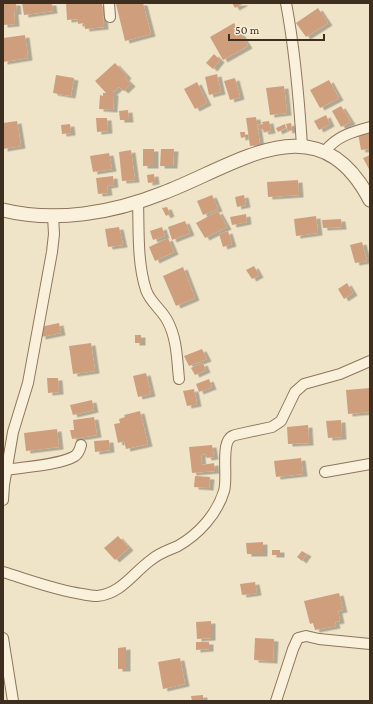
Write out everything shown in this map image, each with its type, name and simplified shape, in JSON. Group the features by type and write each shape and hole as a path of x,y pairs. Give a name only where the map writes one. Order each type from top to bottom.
{"street":[{"path":"109,3 110,17"},
{"path":"286,3 292,35 302,146"},
{"path":"325,151 332,142 342,136 370,127"},
{"path":"3,210 22,215 53,216 104,211 163,194 258,152 283,146 311,146 325,151 343,162 363,185 370,200"},
{"path":"138,202 142,269 146,290 152,302 166,318 172,330 176,345 179,379"},
{"path":"3,500 6,470 13,432 28,383 42,299 52,252 54,234 53,216"},
{"path":"3,572 64,592 96,596 111,593 125,585 136,572 152,559 179,545 191,536 208,521 219,506 225,490 226,452 227,443 230,438 235,434 272,427 281,421 295,392 304,384 340,374 370,361"},
{"path":"6,470 66,460 76,455 80,450 81,445"},
{"path":"325,472 370,464"},
{"path":"276,701 298,638 306,636 319,639 370,644"},
{"path":"3,638 13,701"}],"building":[{"path":"16,3 17,12 14,12 15,24 3,25 3,4"},
{"path":"22,3 52,3 53,11 24,15"},
{"path":"66,3 102,3 104,27 85,29 84,23 78,24 78,19 67,20"},
{"path":"143,3 151,34 125,41 116,4"},
{"path":"232,3 244,3 235,8"},
{"path":"318,8 328,23 306,37 296,23"},
{"path":"234,23 248,46 223,60 210,37"},
{"path":"25,35 28,58 3,62 3,38"},
{"path":"214,54 220,60 213,69 206,63"},
{"path":"115,63 127,76 125,78 131,84 124,91 119,87 112,93 114,93 113,110 99,109 100,95 103,96 103,93 106,93 95,81"},
{"path":"217,74 221,92 209,95 205,77"},
{"path":"56,75 74,78 71,96 53,93"},
{"path":"235,78 240,97 230,100 224,81"},
{"path":"329,80 339,98 320,108 310,90"},
{"path":"197,82 207,103 195,109 184,89"},
{"path":"284,86 287,113 270,115 266,88"},
{"path":"341,106 351,122 341,127 332,111"},
{"path":"128,110 129,120 120,120 119,111"},
{"path":"326,115 330,124 319,130 314,121"},
{"path":"256,117 260,145 250,146 246,118"},
{"path":"96,118 107,118 108,131 97,132"},
{"path":"17,121 21,146 3,149 3,123"},
{"path":"269,121 271,131 264,132 263,129 259,130 258,125 263,124 262,122"},
{"path":"291,123 292,130 288,131 286,124"},
{"path":"70,124 71,133 62,134 61,125"},
{"path":"285,124 286,128 278,132 276,128"},
{"path":"240,132 245,132 245,137 241,138"},
{"path":"370,132 370,149 361,150 358,133"},
{"path":"143,149 154,149 154,166 143,166"},
{"path":"161,149 174,149 173,166 160,166"},
{"path":"131,150 135,180 122,181 119,152"},
{"path":"109,153 112,169 93,172 90,156"},
{"path":"370,155 370,171 363,158"},
{"path":"154,174 155,182 148,183 147,175"},
{"path":"113,176 114,185 107,186 108,193 98,194 96,178"},
{"path":"298,180 299,195 268,197 267,182"},
{"path":"212,195 218,209 203,215 197,201"},
{"path":"244,195 246,205 237,207 235,197"},
{"path":"167,207 170,214 166,216 162,208"},
{"path":"218,211 227,227 205,238 196,223"},
{"path":"246,214 247,222 232,225 230,217"},
{"path":"316,216 318,233 296,236 294,219"},
{"path":"341,219 342,227 323,228 322,220"},
{"path":"185,221 190,233 172,240 168,227"},
{"path":"119,227 123,245 108,247 105,229"},
{"path":"162,227 165,236 153,240 150,231"},
{"path":"228,231 232,244 223,247 219,234"},
{"path":"168,238 174,252 155,261 149,247"},
{"path":"362,242 367,261 355,263 350,245"},
{"path":"254,266 259,275 252,279 246,270"},
{"path":"183,267 195,298 176,306 163,276"},
{"path":"347,283 353,293 344,299 338,289"},
{"path":"59,323 61,333 41,337 40,327"},
{"path":"135,335 141,335 141,343 135,343"},
{"path":"91,343 95,371 73,374 69,346"},
{"path":"202,349 207,359 189,366 184,356"},
{"path":"203,363 206,370 195,375 191,368"},
{"path":"146,373 151,394 138,397 133,376"},
{"path":"47,378 58,378 59,392 48,393"},
{"path":"209,379 212,387 199,392 196,384"},
{"path":"370,388 370,412 348,414 346,390"},
{"path":"194,389 197,404 187,406 183,391"},
{"path":"92,400 94,410 73,415 70,405"},
{"path":"140,411 148,444 126,449 124,441 118,443 114,424 120,423 119,419 125,417 124,415"},
{"path":"94,417 97,435 72,439 70,430 74,430 73,420"},
{"path":"341,420 342,437 328,438 326,421"},
{"path":"308,425 309,443 288,444 287,427"},
{"path":"57,429 59,447 26,451 24,433"},
{"path":"109,440 110,450 95,452 94,441"},
{"path":"212,445 214,457 207,458 206,454 201,455 202,465 214,463 215,471 192,473 189,447"},
{"path":"301,458 303,474 276,477 274,461"},
{"path":"195,476 210,477 209,488 194,487"},
{"path":"118,536 129,548 115,560 104,548"},
{"path":"263,542 263,554 247,554 246,543"},
{"path":"272,550 280,550 280,555 272,555"},
{"path":"302,551 307,554 302,561 297,557"},
{"path":"255,582 257,593 242,595 240,584"},
{"path":"339,593 343,610 338,611 340,621 335,622 336,626 315,630 313,623 310,624 304,601"},
{"path":"211,621 211,638 197,639 196,622"},
{"path":"255,638 274,639 273,661 254,660"},
{"path":"196,642 209,642 209,649 196,650"},
{"path":"126,647 126,669 118,669 118,648"},
{"path":"180,658 185,684 163,689 158,662"},
{"path":"203,695 203,701 192,701 191,696"}]}
